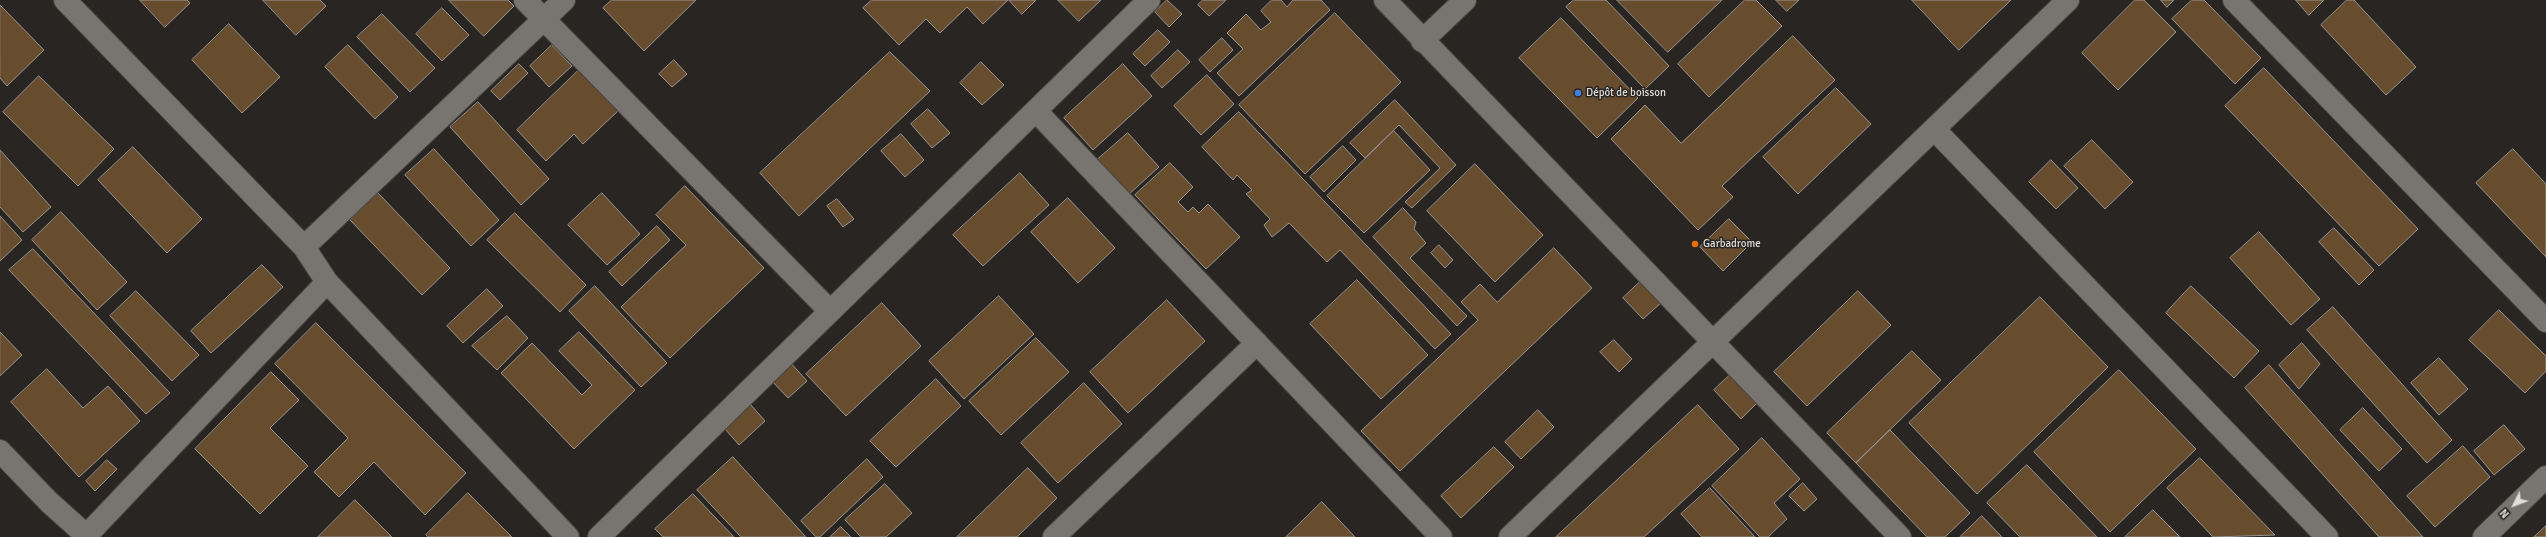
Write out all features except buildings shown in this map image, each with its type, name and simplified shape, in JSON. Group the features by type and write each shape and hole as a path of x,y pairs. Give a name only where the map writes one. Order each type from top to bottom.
{"street":[{"path":"65,0 304,247 327,282 568,537"},
{"path":"525,0 830,312"},
{"path":"304,247 564,0"},
{"path":"599,537 1150,0"},
{"path":"1385,0 1422,41 1900,537"},
{"path":"1422,41 1465,0"},
{"path":"1510,537 2068,0"},
{"path":"2234,0 2546,321"},
{"path":"1036,111 1441,537"},
{"path":"1934,129 2327,537"},
{"path":"0,451 49,502 87,536 327,282"},
{"path":"1054,537 1257,343"},
{"path":"2484,537 2546,477"}],"place":[{"name":"Dépôt de boisson","path":"1578,93"},
{"name":"Garbadrome","path":"1695,244"}]}
